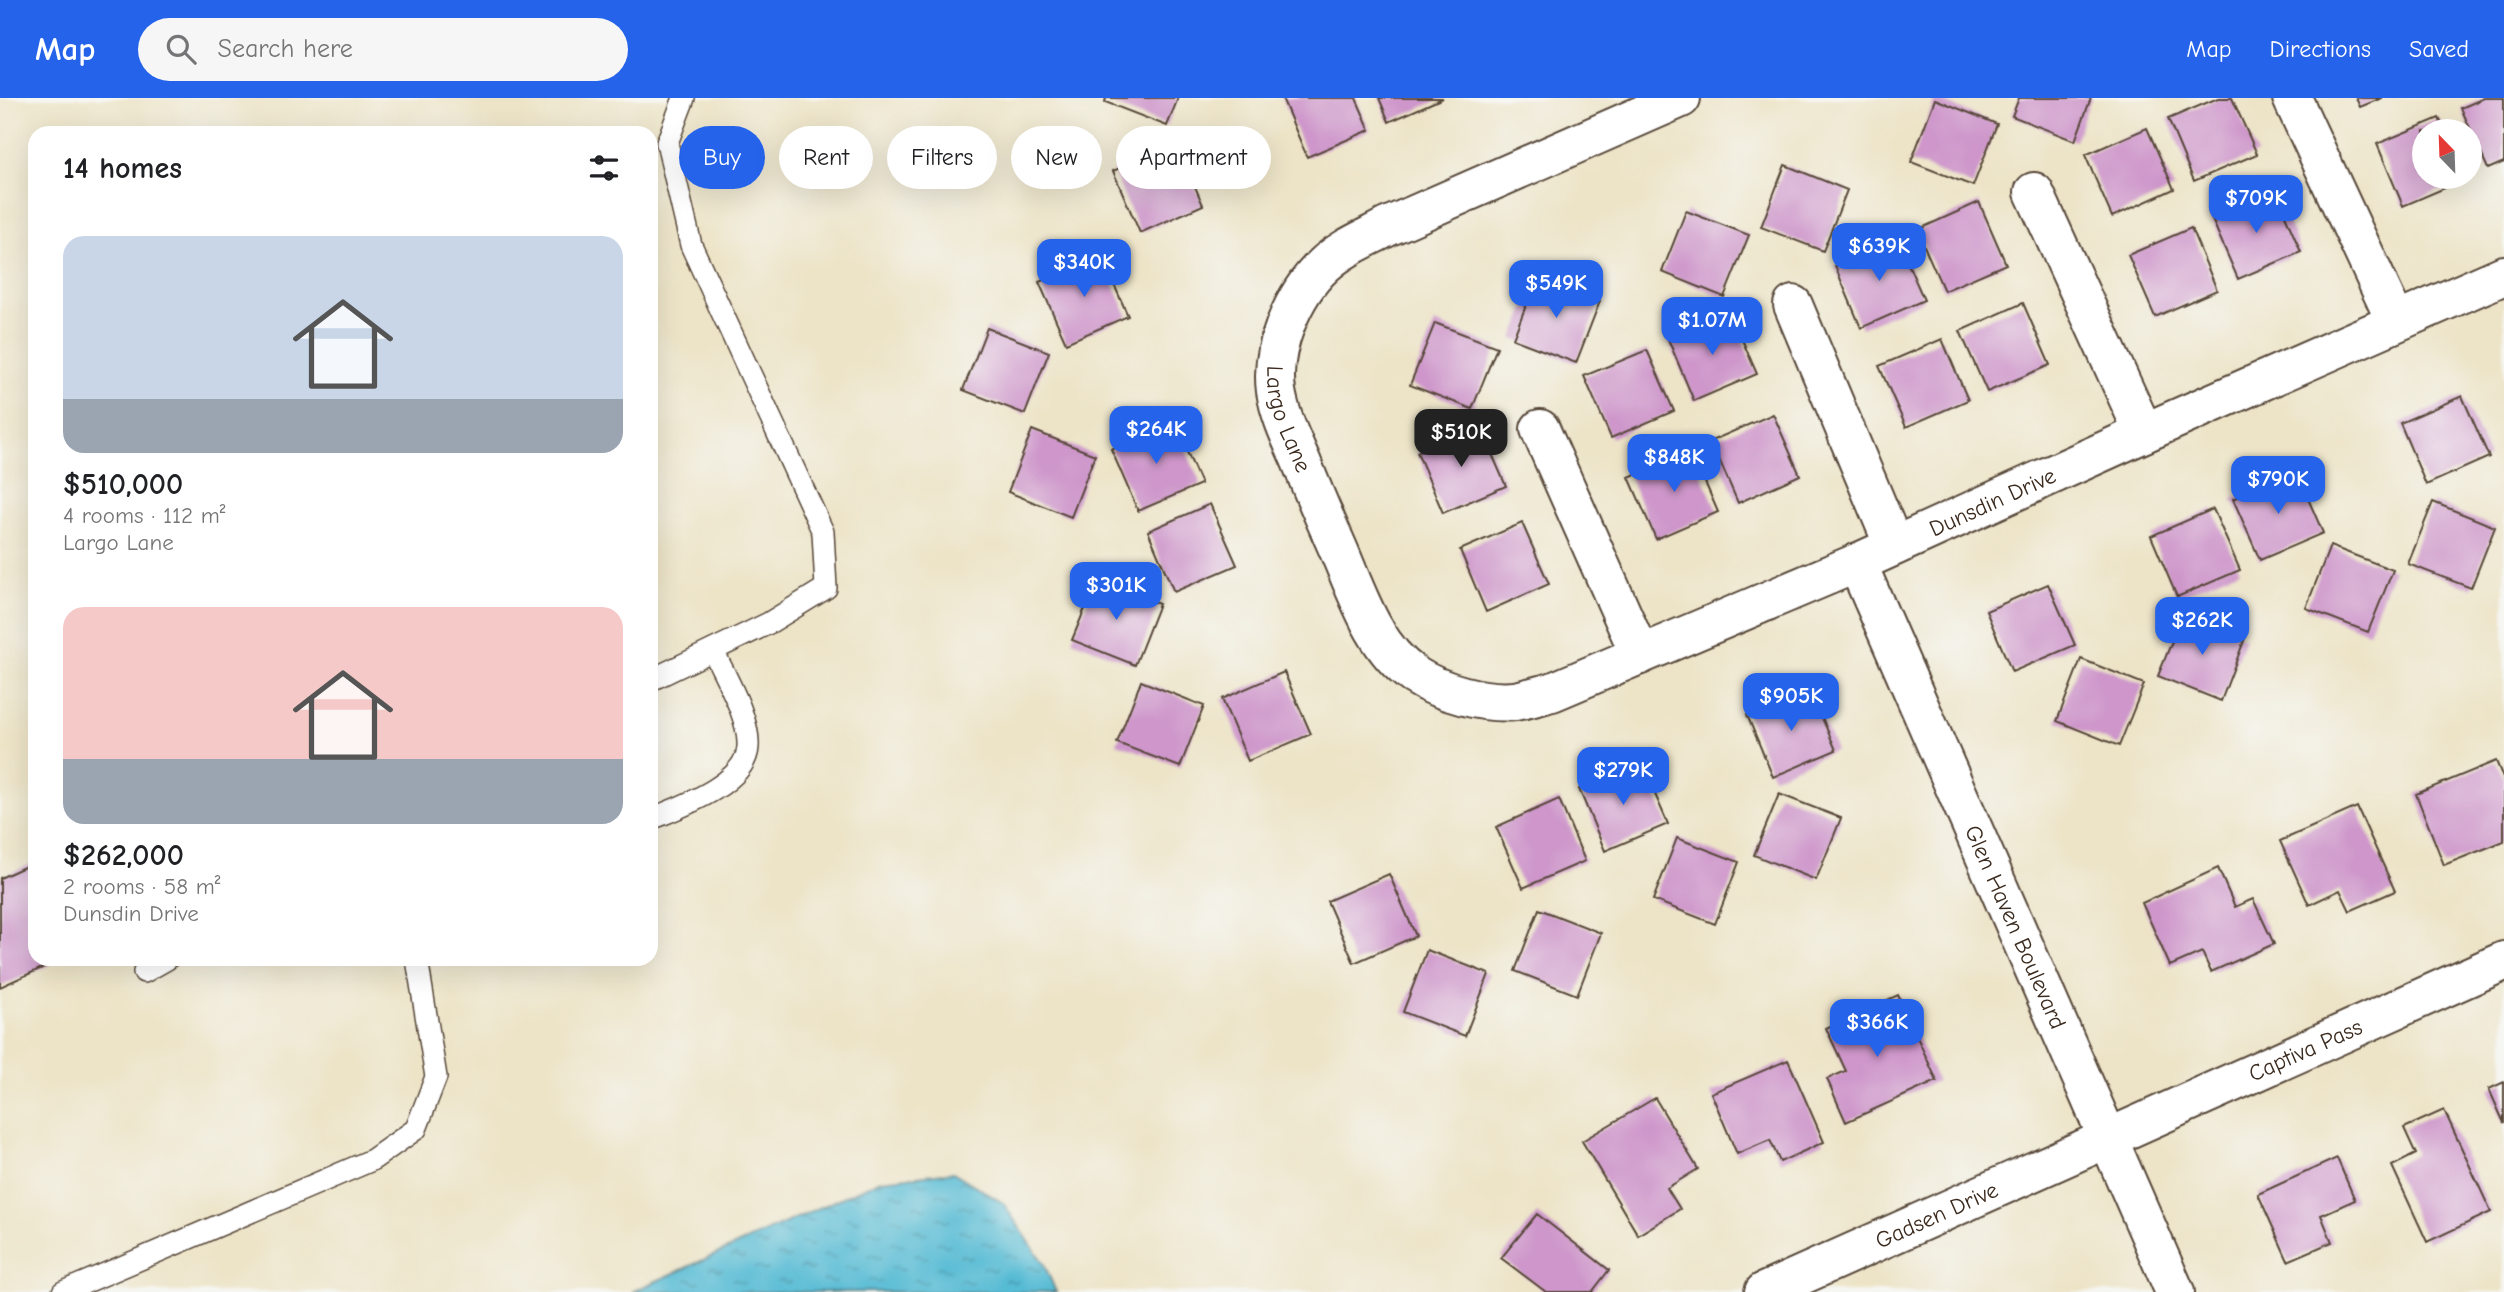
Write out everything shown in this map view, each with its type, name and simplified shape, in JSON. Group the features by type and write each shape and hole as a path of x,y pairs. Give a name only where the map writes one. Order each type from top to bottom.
{"street":[{"name":"Largo Lane","path":"1474,698 1443,690 1417,677 1399,664 1381,641 1282,417 1276,389 1276,362 1282,337 1304,290 1323,266 1346,248 1681,98"},
{"path":"2292,98 2396,322"},
{"path":"2035,192 2144,433"},
{"name":"Dunsdin Drive","path":"1474,698 1514,701 1552,692 1857,563 2504,275"},
{"path":"1793,305 1894,546"},
{"path":"1540,429 1640,655"},
{"name":"Glen Haven Boulevard","path":"1857,563 2175,1292"},
{"name":"Captiva Pass","path":"2109,1139 2504,961"},
{"name":"Gadsen Drive","path":"1764,1292 2109,1139"}],"lane":[{"path":"658,677 769,623 826,588 823,532 691,245 667,143 684,98"},
{"path":"658,816 706,795 740,769 748,748 743,718 713,650"},
{"path":"144,972 155,966"},
{"path":"63,1292 372,1160 416,1129 436,1077 417,966"}],"water":[{"path":"953,1172 1003,1203 1044,1264 1056,1292 632,1292 881,1180"}],"building":[{"path":"1106,98 1178,98 1167,126 1105,102"},
{"path":"1282,98 1356,98 1370,130 1307,157"},
{"path":"1379,98 1443,98 1389,122"},
{"path":"2019,98 2091,98 2075,141 2012,116"},
{"path":"2218,98 2232,98 2257,154 2194,181 2168,119"},
{"path":"2356,98 2382,98 2360,107"},
{"path":"2484,98 2504,98 2504,162 2488,169 2482,155 2482,119 2466,119 2461,108"},
{"path":"1935,99 1997,124 1973,186 1911,162"},
{"path":"2147,128 2174,189 2112,217 2085,155"},
{"path":"2412,129 2412,189 2443,189 2403,206 2377,144"},
{"path":"1785,165 1847,190 1823,251 1761,227"},
{"path":"1121,189 1196,189 1203,205 1140,233"},
{"path":"2274,190 2301,252 2238,279 2211,217"},
{"path":"1979,202 2006,264 1944,291 1917,230"},
{"path":"1686,211 1749,235 1724,297 1662,272"},
{"path":"2191,228 2217,290 2155,317 2128,255"},
{"path":"1897,239 1924,300 1861,328 1835,266"},
{"path":"1101,255 1128,316 1066,343 1039,282"},
{"path":"1537,277 1600,301 1576,363 1513,339"},
{"path":"2023,303 2050,365 1987,392 1960,331"},
{"path":"1730,312 1757,374 1694,401 1668,339"},
{"path":"1435,323 1497,347 1472,409 1410,385"},
{"path":"987,328 1049,352 1025,414 963,390"},
{"path":"1942,339 1968,400 1906,427 1879,366"},
{"path":"1647,350 1674,411 1611,438 1584,376"},
{"path":"2462,396 2489,457 2426,485 2400,423"},
{"path":"1773,414 1800,475 1738,503 1711,441"},
{"path":"1174,422 1201,484 1138,511 1111,449"},
{"path":"1479,424 1506,486 1443,513 1417,452"},
{"path":"1032,430 1095,455 1071,517 1008,492"},
{"path":"1691,450 1718,512 1656,539 1629,477"},
{"path":"2296,471 2323,533 2260,560 2233,499"},
{"path":"2433,502 2495,527 2471,588 2408,564"},
{"path":"1210,504 1237,565 1174,592 1148,531"},
{"path":"2213,509 2240,570 2177,597 2151,536"},
{"path":"1522,523 1549,584 1486,612 1460,550"},
{"path":"2330,546 2393,570 2368,632 2306,608"},
{"path":"1097,579 1159,604 1135,665 1072,640"},
{"path":"2048,584 2075,645 2012,672 1986,611"},
{"path":"2183,614 2245,638 2221,701 2158,676"},
{"path":"2081,659 2144,684 2119,746 2057,721"},
{"path":"1284,672 1311,734 1248,761 1222,699"},
{"path":"1141,681 1204,706 1180,767 1117,743"},
{"path":"1809,688 1836,750 1773,777 1747,715"},
{"path":"2496,761 2504,780 2504,841 2444,865 2416,794"},
{"path":"1641,762 1668,824 1605,851 1579,789"},
{"path":"1779,794 1841,818 1816,880 1754,855"},
{"path":"1559,799 1585,861 1523,888 1496,827"},
{"path":"2357,807 2395,891 2350,911 2340,890 2309,905 2280,841"},
{"path":"1677,838 1739,862 1715,924 1653,900"},
{"path":"28,865 28,966 46,966 0,987 0,878"},
{"path":"2218,868 2235,907 2253,899 2274,944 2211,972 2202,952 2170,966 2142,903"},
{"path":"1389,874 1416,936 1354,963 1327,901"},
{"path":"1539,909 1601,933 1577,995 1515,971"},
{"path":"1427,950 1489,974 1465,1036 1403,1012"},
{"path":"1898,995 1937,1081 1846,1122 1827,1079 1846,1071 1826,1028"},
{"path":"1788,1060 1824,1142 1780,1162 1770,1140 1737,1154 1711,1093"},
{"path":"2504,1082 2504,1123 2489,1089"},
{"path":"1655,1098 1698,1169 1667,1188 1680,1209 1638,1235 1582,1141"},
{"path":"2444,1110 2491,1212 2427,1242 2392,1166 2416,1154 2404,1128"},
{"path":"2337,1158 2355,1200 2321,1215 2332,1242 2288,1261 2258,1194"},
{"path":"1537,1214 1609,1270 1592,1292 1546,1292 1501,1258"}]}
